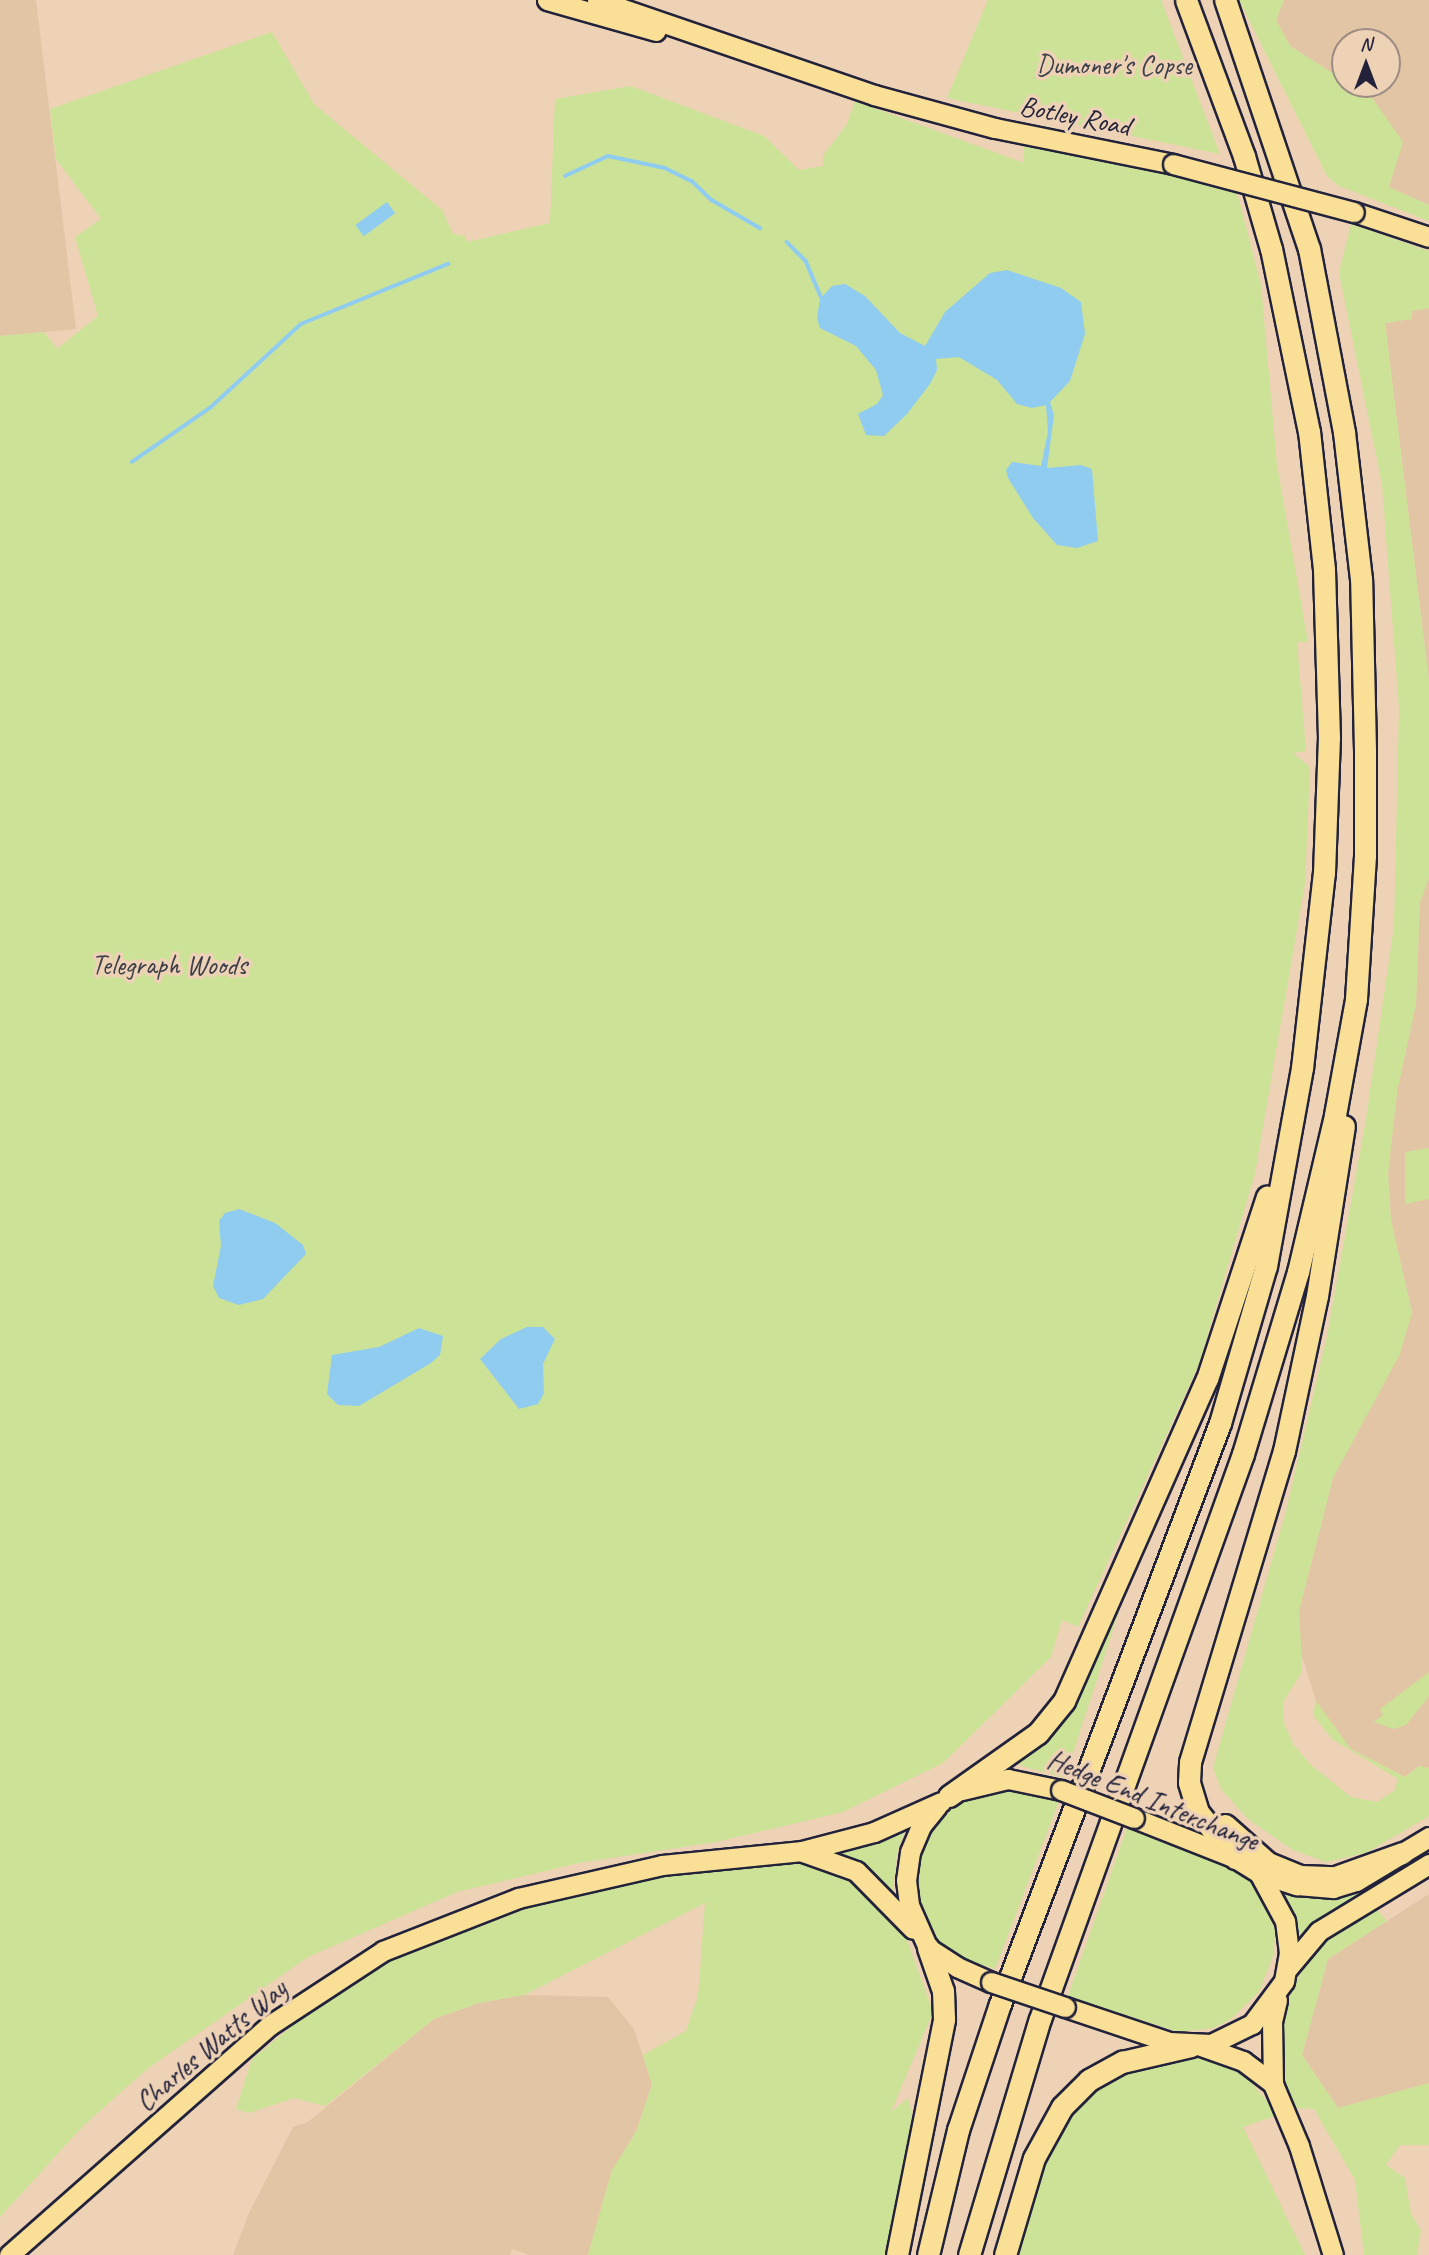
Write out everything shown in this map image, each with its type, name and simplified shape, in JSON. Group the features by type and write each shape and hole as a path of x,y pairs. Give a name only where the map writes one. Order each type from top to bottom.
{"highway":[{"path":"928,2255 958,2130 1000,2004 1220,1423 1266,1266 1302,1068 1324,873 1329,738 1324,569 1309,432 1271,249 1244,156 1186,0"},
{"path":"1225,0 1309,249 1344,432 1361,579 1365,750 1365,855 1356,999 1340,1165 1287,1438 1190,1762 1192,1797 1205,1822 1235,1857"},
{"path":"970,2255 1044,2007 1247,1441 1298,1272 1335,1115 1356,999"},
{"path":"945,1799 1038,1732 1071,1686 1207,1379 1258,1230 1302,1068"},
{"path":"1200,1728 1205,1798 1240,1842 1268,1863 1300,1875 1335,1877 1402,1853"},
{"path":"897,2255 944,2019 943,1991 924,1942"},
{"path":"1005,2255 1034,2158 1062,2107 1089,2080 1122,2062 1195,2046"}],"main road":[{"name":"Botley Road","path":"547,0 640,28 712,41"},
{"name":"Botley Road","path":"597,0 874,95 995,128 1173,164 1354,212 1429,237"},
{"name":"Hedge End Interchange","path":"945,1799 1008,1779 1061,1790 1235,1857 1259,1873 1285,1921 1287,1969 1279,1993 1242,2031 1195,2046"},
{"name":"Charles Watts Way","path":"9,2255 270,2025 383,1951 518,1898 662,1865 802,1851 874,1832 945,1799"},
{"path":"945,1799 914,1839 907,1866 909,1905 924,1942 957,1967 991,1982 1243,2060 1273,2084"},
{"path":"1259,1873 1297,1885 1333,1888 1356,1881 1429,1838"},
{"name":"Charles Watts Way","path":"802,1851 856,1871 924,1942"},
{"path":"1287,1969 1319,1931 1429,1864"},
{"path":"1279,1993 1272,2021 1273,2084 1299,2146 1333,2255"}],"shaded area":[{"path":"0,0 36,0 76,329 0,336"},
{"path":"1284,0 1429,0 1429,205 1388,187 1372,98 1401,98 1401,28 1331,28 1331,72 1290,46 1276,20"},
{"path":"1429,308 1429,680 1385,323 1412,319 1412,311"},
{"path":"1429,878 1429,1768 1419,1766 1405,1777 1351,1749 1329,1724 1316,1701 1297,1640 1299,1611 1333,1478 1412,1312 1391,1220 1388,1174 1397,1092 1416,1004 1420,902"},
{"path":"1429,1894 1429,2083 1338,2108 1302,2055 1328,1959"},
{"path":"524,1995 608,1997 634,2029 652,2084 636,2132 612,2170 588,2255 529,2255 512,2249 510,2255 233,2255 249,2213 293,2127 308,2122 434,2019 479,2003"}],"green space":[{"name":"Dumoner's Copse","path":"988,0 1161,0 1220,154 947,98"},
{"path":"1239,0 1284,0 1276,20 1290,46 1331,72 1331,98 1373,99 1403,142 1389,187 1429,205 1429,221 1339,186 1327,176"},
{"name":"Telegraph Woods","path":"272,32 314,104 442,210 453,234 465,236 467,242 550,223 555,99 631,86 764,136 799,170 823,166 823,156 847,124 855,101 1024,163 1024,145 1166,170 1237,192 1261,285 1277,465 1308,642 1297,642 1306,751 1293,753 1310,767 1305,883 1255,1173 1199,1364 1078,1627 1062,1620 1051,1657 943,1763 843,1812 716,1842 579,1863 457,1892 308,1957 147,2069 83,2126 0,2217 0,336 44,332 57,349 98,316 75,237 101,219 56,159 50,109"},
{"path":"1351,224 1429,251 1429,308 1412,311 1412,319 1385,323 1429,681 1429,878 1420,902 1416,1004 1397,1092 1388,1174 1391,1220 1412,1313 1400,1354 1333,1478 1299,1611 1301,1673 1283,1702 1284,1723 1293,1744 1311,1765 1351,1797 1377,1802 1394,1791 1398,1779 1332,1739 1313,1715 1316,1701 1351,1749 1405,1777 1419,1766 1429,1768 1429,1816 1366,1853 1326,1862 1293,1850 1248,1819 1221,1789 1213,1768 1286,1511 1327,1336 1366,1119 1394,926 1399,709 1382,484 1339,273"},
{"path":"1429,1148 1429,1199 1405,1204 1405,1152"},
{"path":"1122,1602 1065,1778 1021,1766 1018,1756 1059,1723"},
{"path":"1429,1672 1429,1696 1406,1725 1393,1729 1374,1722 1383,1715 1380,1709"},
{"path":"990,1788 1029,1789 1059,1801 995,1969 954,1956 937,1940 927,1926 915,1889 920,1852 940,1816 955,1802"},
{"path":"906,1828 897,1852 893,1893 867,1870 824,1852"},
{"path":"1127,1828 1213,1856 1234,1867 1261,1892 1275,1931 1274,1953 1259,1992 1231,2019 1214,2028 1178,2032 1068,1996"},
{"path":"802,1851 842,1864 904,1932 933,2012 891,2112 908,2098 912,2114 890,2255 588,2255 612,2170 636,2132 652,2085 643,2055 686,2031 698,1996 705,1903 524,1995 479,2003 434,2019 325,2106 294,2098 249,2113 236,2109 252,2059 383,1951 518,1898"},
{"path":"1384,1882 1328,1913 1297,1937 1285,1891 1323,1897"},
{"path":"1376,1909 1387,1921 1328,1959 1302,2055 1338,2108 1429,2083 1429,2145 1400,2145 1386,2165 1405,2178 1411,2214 1421,2231 1417,2255 1364,2255 1355,2180 1314,2109 1295,2108 1279,2066 1277,2034 1293,1987 1315,1948"},
{"path":"1191,2046 1236,2064 1278,2115 1243,2127 1305,2255 1005,2255 1034,2158 1089,2080"}],"water":[{"path":"387,202 395,213 364,236 355,225"},
{"path":"1007,270 1061,288 1081,302 1085,334 1070,381 1050,402 1054,415 1047,468 1081,465 1092,469 1098,541 1077,548 1057,545 1033,518 1008,478 1006,470 1012,462 1041,466 1048,432 1046,405 1032,408 1017,404 997,380 959,357 936,359 937,370 930,384 907,414 884,436 866,435 858,414 877,404 883,395 876,370 856,346 820,328 817,318 820,299 832,286 845,284 865,296 900,333 925,346 945,312 990,273"},
{"path":"239,1209 275,1223 303,1245 306,1254 263,1299 239,1305 219,1298 213,1286 221,1246 219,1221 225,1213"},
{"path":"527,1327 543,1327 555,1339 543,1364 544,1393 538,1404 519,1409 480,1359 501,1339"},
{"path":"419,1328 443,1336 440,1355 431,1363 359,1406 338,1405 327,1394 332,1355 379,1347"}],"waterway":[{"path":"565,176 608,156 665,168 692,181 712,200 760,228"},
{"path":"787,242 806,261 821,297"},
{"path":"132,462 211,407 301,324 448,264"}]}
